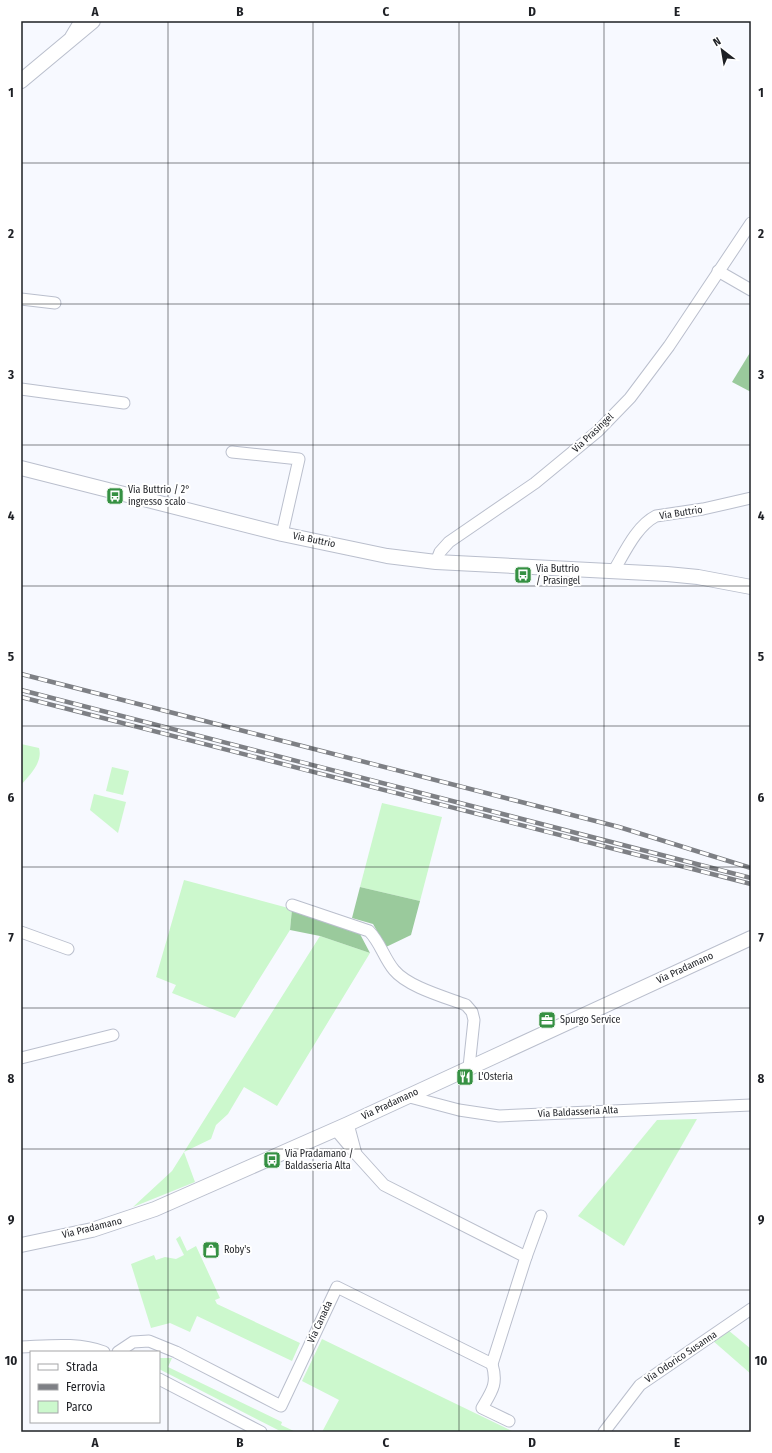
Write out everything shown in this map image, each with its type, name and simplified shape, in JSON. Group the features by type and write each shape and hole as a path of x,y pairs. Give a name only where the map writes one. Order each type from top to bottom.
{"street":[{"path":"68,42 80,21"},
{"path":"21,81 93,21"},
{"name":"Via Prasingel","path":"436,562 440,552 449,542 536,483 598,431 630,398 669,346 751,223"},
{"path":"718,271 751,290"},
{"path":"21,299 55,303"},
{"path":"21,389 124,403"},
{"path":"232,452 299,459 282,534"},
{"name":"Via Buttrio","path":"21,468 282,534 388,556 436,562 698,577 751,587"},
{"name":"Via Buttrio","path":"613,572 637,535 652,518 710,508 751,498"},
{"path":"292,905 369,931 377,940 394,970 403,978 470,1009 474,1020 469,1067"},
{"path":"21,932 68,949"},
{"name":"Via Pradamano","path":"21,1245 92,1230 163,1205 341,1127 751,938"},
{"path":"21,1058 113,1035"},
{"name":"Via Baldasseria Alta","path":"406,1096 459,1110 499,1116 751,1105"},
{"path":"341,1127 356,1154 384,1185 526,1257"},
{"path":"509,1421 482,1408 495,1382 492,1364 526,1257 541,1216"},
{"name":"Via Canada","path":"120,1351 133,1342 148,1340 176,1352 281,1406 337,1287 492,1364"},
{"name":"Via Odorico Susanna","path":"604,1432 640,1385 751,1309"},
{"path":"21,1347 74,1346 101,1351"},
{"path":"160,1353 176,1352"},
{"path":"160,1380 261,1432"}],"green space":[{"path":"751,351 751,392 732,382"},
{"path":"21,744 39,748 40,753 35,768 21,785"},
{"path":"112,767 129,771 123,795 106,791"},
{"path":"94,794 126,802 118,833 90,810"},
{"path":"382,803 442,817 420,901 360,887"},
{"path":"184,880 292,909 290,930 235,1018 172,993 176,985 156,977"},
{"path":"360,887 420,901 411,935 386,947 373,924 352,918"},
{"path":"292,909 360,934 370,953 320,936 290,930"},
{"path":"320,936 370,953 277,1106 244,1087 228,1114 216,1125 211,1139 184,1152 195,1182 133,1207 172,1171"},
{"path":"697,1119 624,1246 578,1216 657,1120"},
{"path":"180,1236 187,1251 196,1246 220,1298 215,1300 217,1304 300,1343 292,1361 197,1316 190,1332 170,1323 151,1328 131,1264 154,1255 156,1260 165,1257 176,1259 184,1255 176,1239"},
{"path":"728,1330 751,1349 751,1374 712,1340"},
{"path":"322,1339 514,1432 322,1432 339,1400 302,1381"},
{"path":"160,1358 172,1358 168,1367 282,1422 281,1425 296,1432 282,1432 160,1370"}],"railway":[{"path":"21,674 619,827 751,868"},
{"path":"21,690 751,878"},
{"path":"21,697 751,884"}],"place":[{"name":"Via Buttrio / 2° ingresso scalo","path":"115,496"},
{"name":"Via Buttrio / Prasingel","path":"523,575"},
{"name":"Spurgo Service","path":"547,1020"},
{"name":"L'Osteria","path":"465,1077"},
{"name":"Via Pradamano / Baldasseria Alta","path":"272,1160"},
{"name":"Roby's","path":"211,1250"}]}
